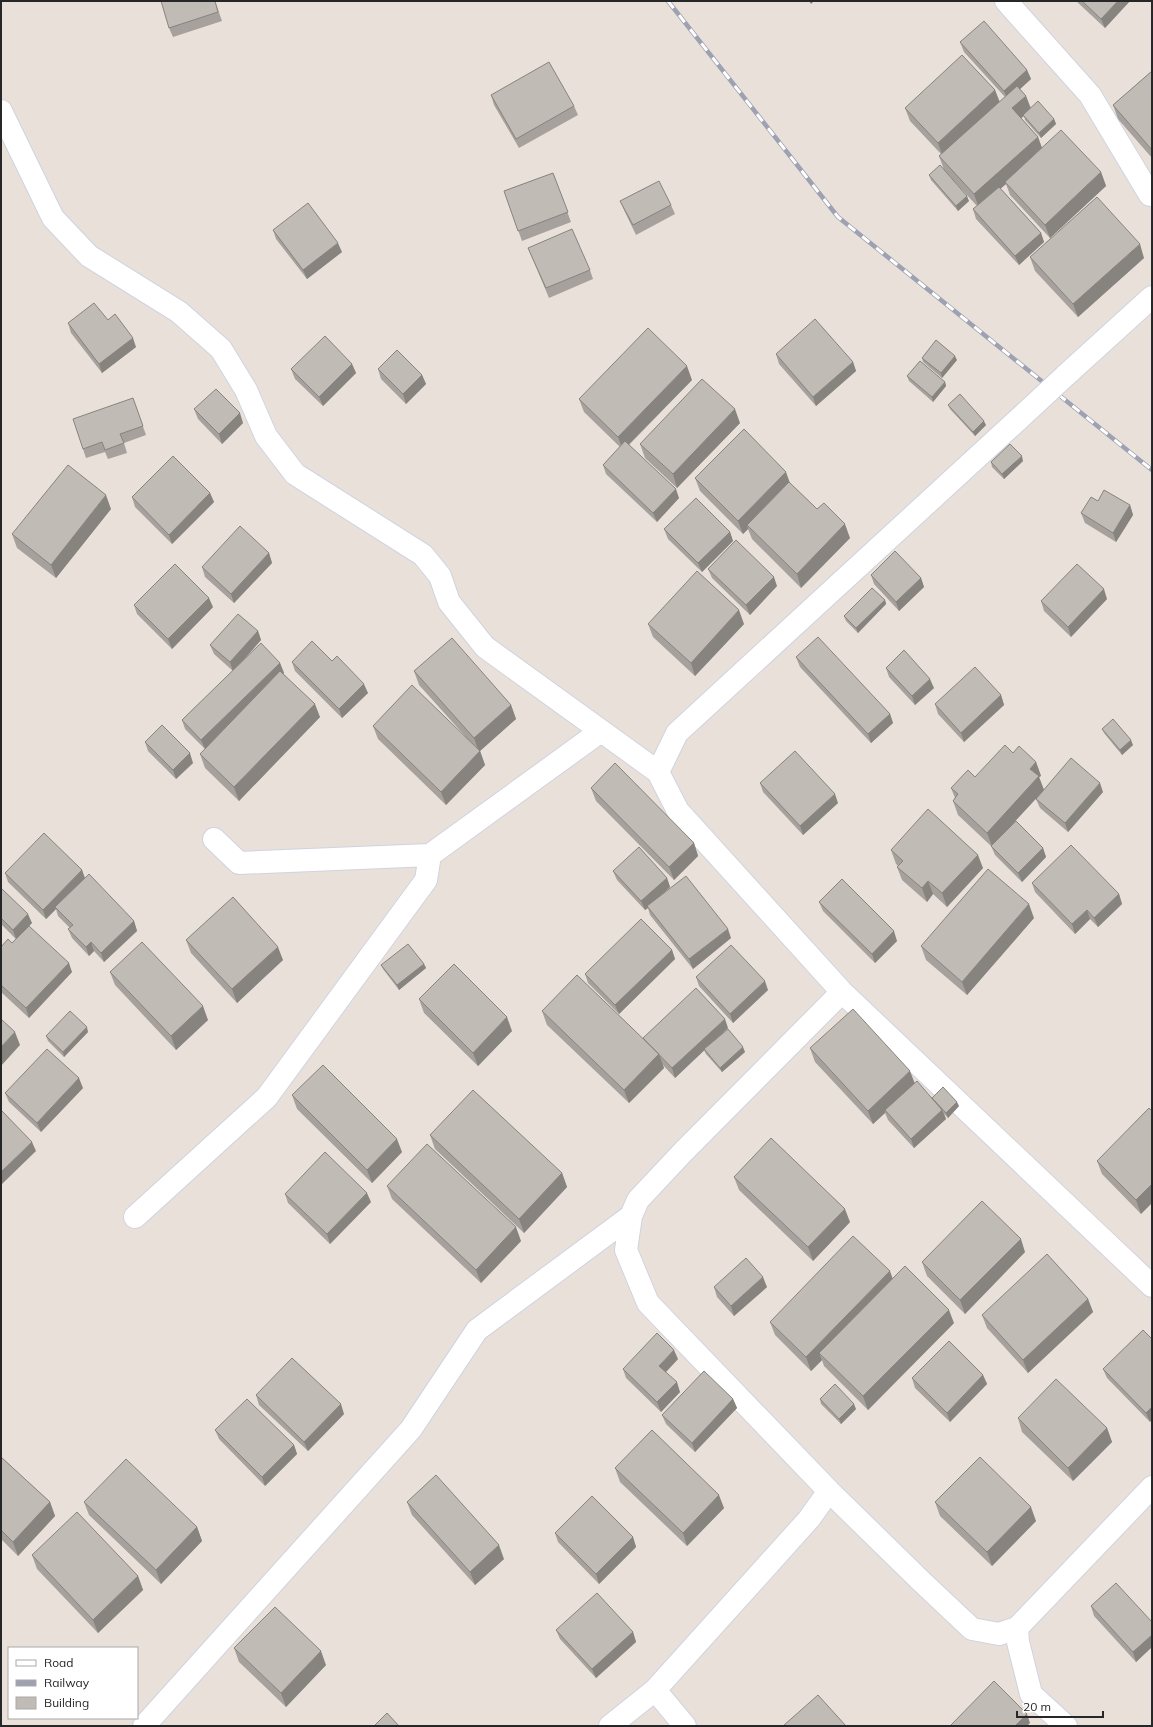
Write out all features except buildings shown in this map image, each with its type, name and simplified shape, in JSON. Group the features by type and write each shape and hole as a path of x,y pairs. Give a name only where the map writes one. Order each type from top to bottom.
{"street":[{"path":"1006,1 1090,95 1150,195 1152,194"},
{"path":"1,111 53,218 89,256 179,312 221,349 246,390 266,436 295,474 423,555 440,576 449,602 485,647 658,772 678,811 842,992 1152,1286"},
{"path":"658,772 677,733 1152,297"},
{"path":"214,839 239,863 430,855 601,731"},
{"path":"134,1217 267,1097 426,880 430,855"},
{"path":"842,992 678,1157 638,1200 631,1216 626,1250 648,1303 829,1490 916,1577 972,1628 999,1634 1017,1628 1152,1487"},
{"path":"144,1726 411,1429 477,1330 631,1216"},
{"path":"610,1726 655,1690 809,1519 829,1490"},
{"path":"1017,1628 1018,1642 1031,1694 1066,1726"},
{"path":"655,1690 685,1726"}],"railway":[{"path":"668,1 838,217 1152,470"}]}
